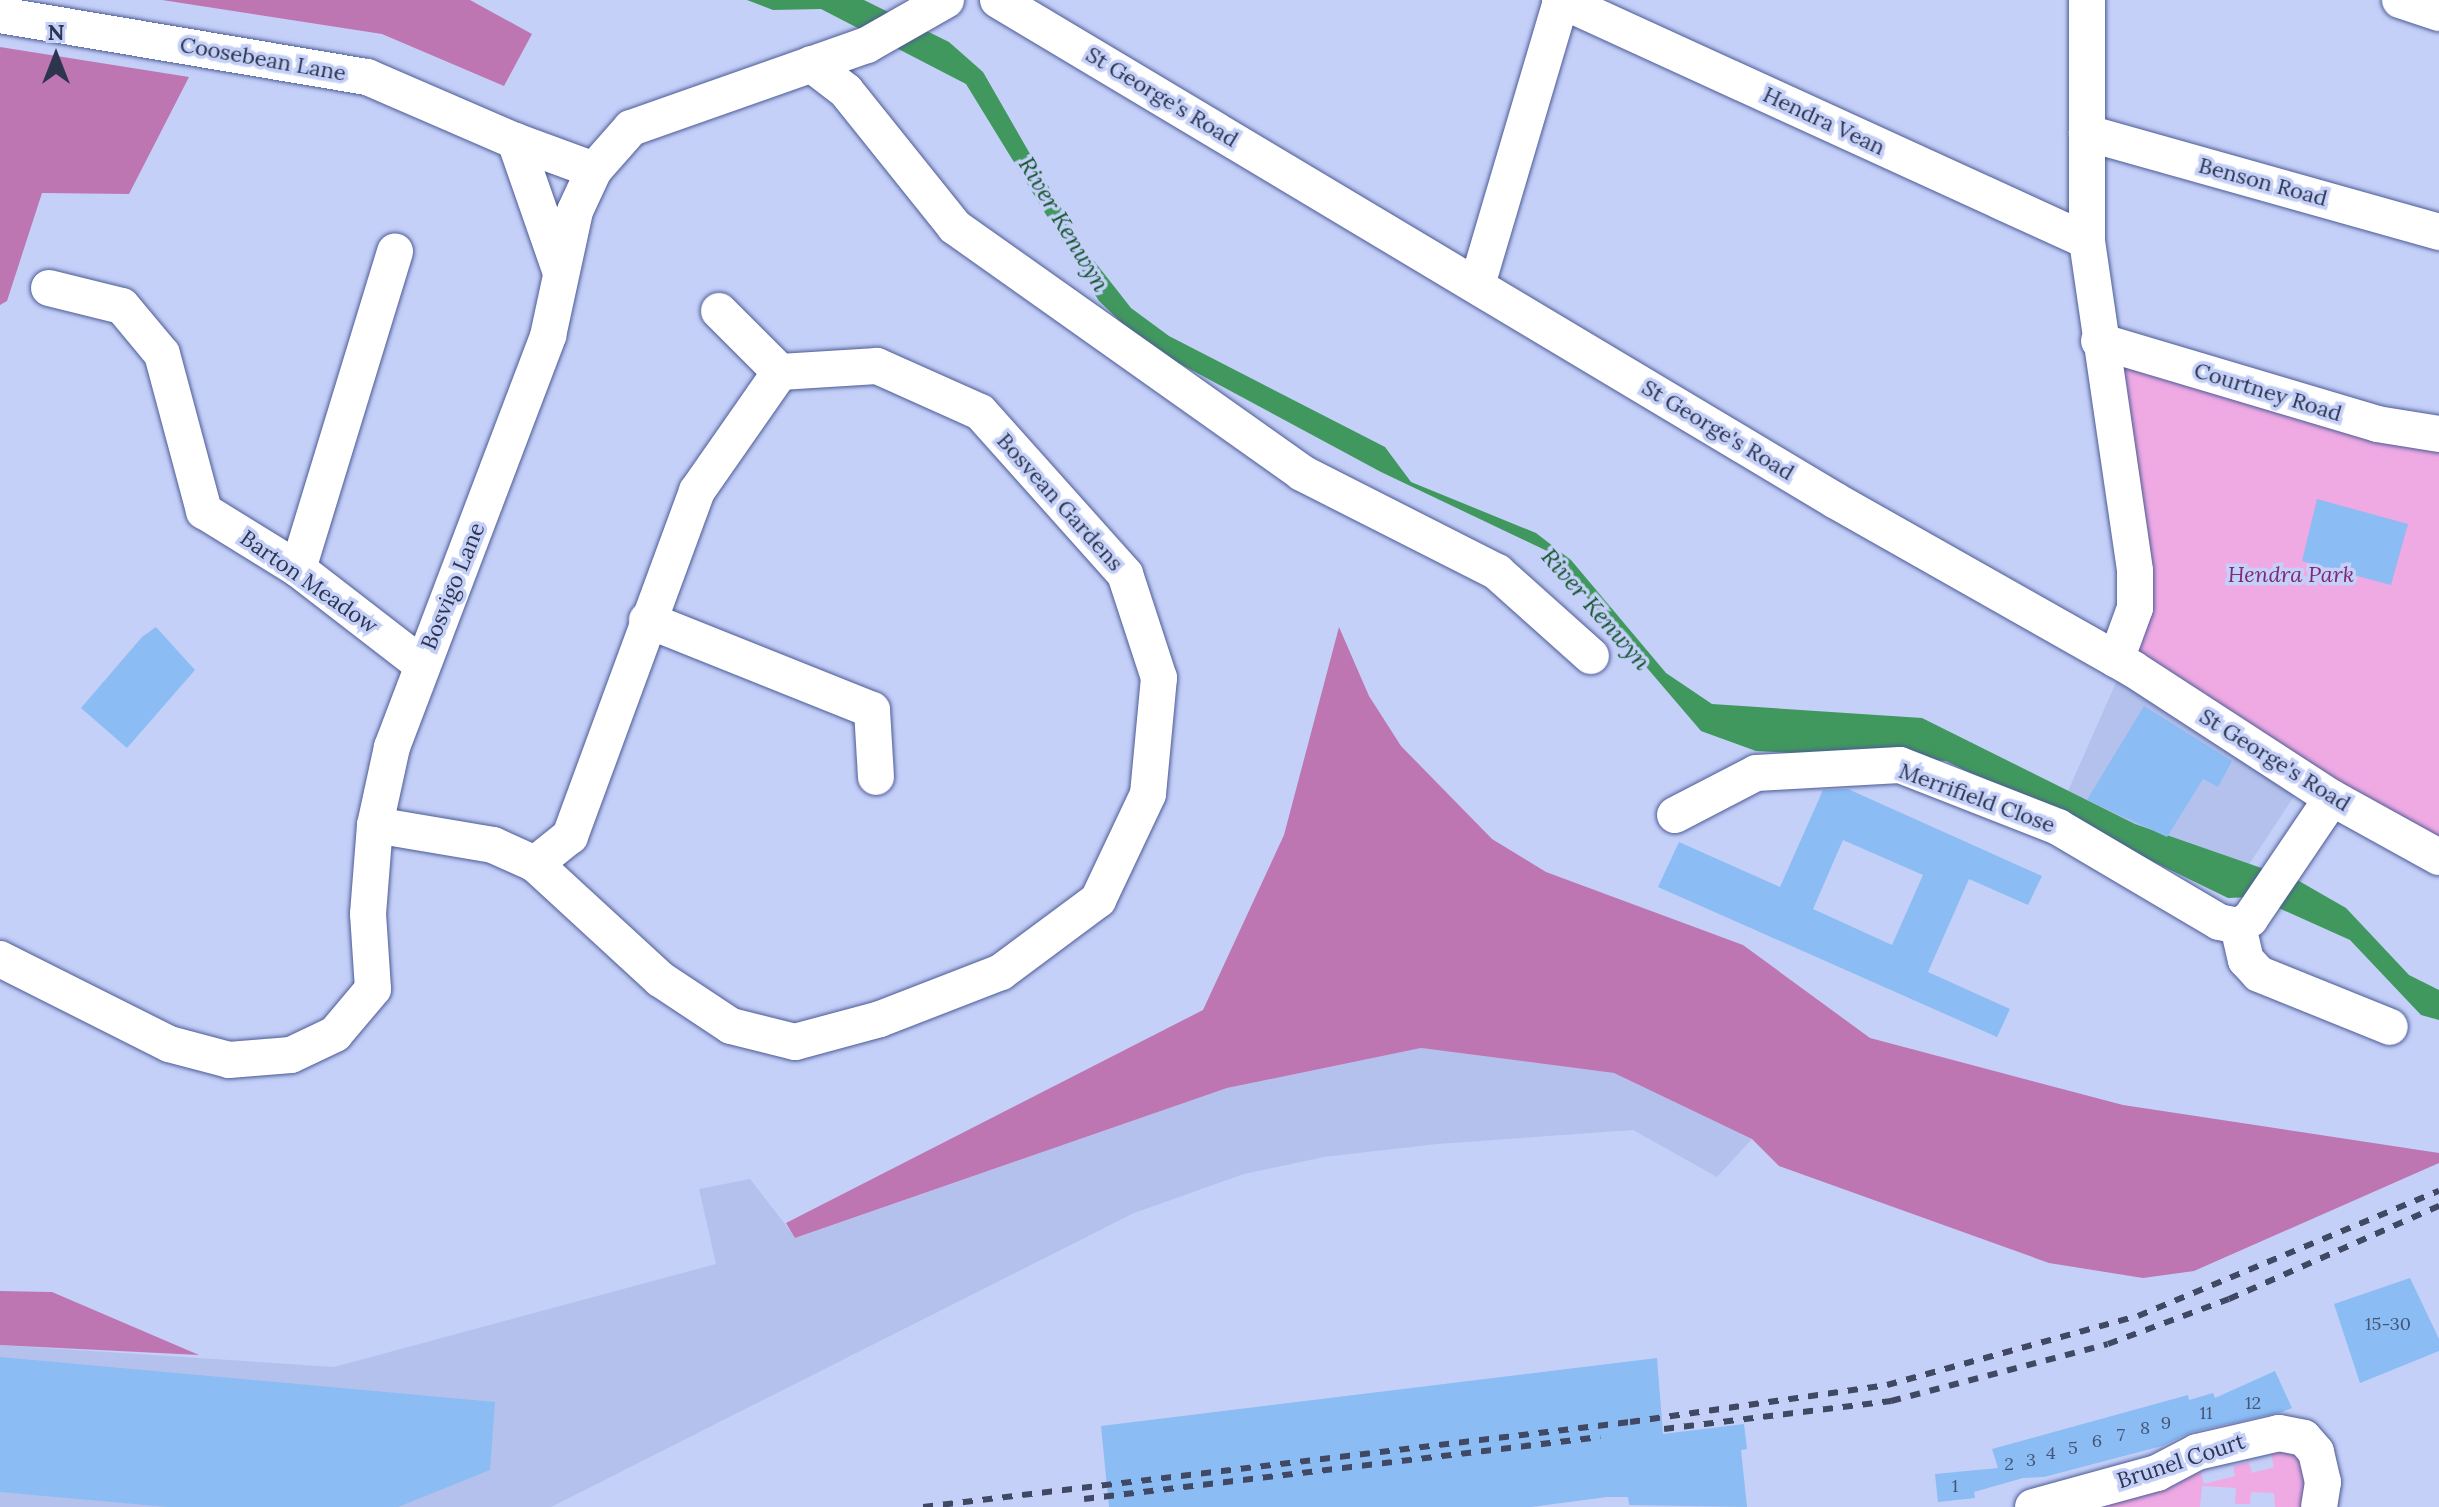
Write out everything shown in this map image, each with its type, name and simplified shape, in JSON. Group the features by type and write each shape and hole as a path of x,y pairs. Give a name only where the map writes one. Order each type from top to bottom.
{"street":[{"name":"St George's Road","path":"998,0 1836,501 2116,660 2332,798 2439,857"},
{"path":"1477,285 1560,0"},
{"name":"Hendra Vean","path":"1560,0 2087,241"},
{"path":"2087,0 2087,241 2099,341 2135,571 2135,608 2116,660"},
{"path":"2400,0 2439,13"},
{"name":"Bosvigo Lane","path":"0,959 169,1044 229,1060 291,1055 335,1034 373,989 368,914 375,825 392,747 548,336 575,211 594,170 631,128 867,45 935,5"},
{"name":"Coosebean Lane","path":"0,15 367,77 515,141 594,170"},
{"path":"811,64 846,91 955,227 1302,473 1497,572 1591,656"},
{"name":"Benson Road","path":"2087,133 2439,232"},
{"path":"515,141 560,270"},
{"path":"298,569 395,251"},
{"name":"Barton Meadow","path":"49,288 122,306 162,354 204,511 298,569 421,664"},
{"path":"535,864 570,836 697,491 780,372 719,311"},
{"name":"Courtney Road","path":"2099,341 2377,424 2439,434"},
{"name":"Bosvean Gardens","path":"375,825 493,845 535,864 660,979 731,1026 795,1042 880,1019 1001,972 1098,900 1148,794 1159,678 1125,574 980,412 877,366 780,372"},
{"path":"647,620 872,710 876,777"},
{"name":"Merrifield Close","path":"1675,815 1756,773 1900,765 2058,827 2219,922 2247,918"},
{"path":"2332,798 2247,918 2246,960 2259,974 2390,1027"},
{"name":"Brunel Court","path":"2033,1507 2157,1473 2185,1455 2279,1433 2304,1438 2316,1452 2323,1482 2319,1507"}],"shaded area":[{"path":"162,0 470,0 532,34 504,86 382,34"},
{"path":"0,47 189,77 129,194 42,193 7,301 0,305"},
{"path":"1339,627 1369,696 1401,746 1492,839 1546,872 1743,945 1870,1038 2123,1105 2439,1153 2439,1163 2194,1271 2143,1278 2049,1263 1779,1166 1752,1139 1614,1073 1421,1048 1227,1088 795,1238 786,1223 1203,1010 1284,835"},
{"path":"2122,669 2295,795 2248,866 2135,824 2068,791"},
{"path":"1421,1048 1614,1073 1752,1139 1717,1177 1633,1130 1437,1144 1324,1157 1244,1174 1134,1213 551,1507 0,1507 0,1345 334,1367 716,1264 699,1189 750,1179 796,1238 1227,1088"},
{"path":"0,1291 52,1292 199,1355 0,1345"}],"green space":[{"name":"Hendra Park","path":"2108,352 2439,442 2439,847 2127,660"},
{"path":"2279,1444 2306,1460 2305,1507 2275,1507 2274,1493 2251,1492 2250,1504 2235,1504 2236,1488 2202,1486 2200,1507 2064,1507 2198,1464 2204,1484 2235,1476 2233,1466 2249,1462 2252,1473 2274,1467 2269,1445"}],"water":[{"name":"River Kenwyn","path":"747,0 864,0 949,42 983,72 1084,248 1131,308 1169,336 1385,447 1411,482 1536,533 1571,560 1666,673 1712,704 1922,718 2135,824 2299,881 2346,908 2409,975 2439,990 2439,1020 2421,1015 2350,940 2254,897 2228,898 1946,761 1756,751 1701,731 1547,551 1381,472 1145,345 1099,301 966,84 821,9 773,10"}],"building":[{"path":"2317,499 2408,524 2391,585 2302,561"},
{"path":"156,627 195,670 127,748 81,708 142,637"},
{"path":"2144,706 2232,761 2218,787 2203,779 2167,837 2087,800"},
{"path":"1848,789 2042,876 2028,905 1969,879 1928,972 2010,1009 1997,1037 1658,887 1679,842 1780,887 1823,790","holes":["1843,840 1923,875 1892,945 1813,909"]},
{"path":"2410,1278 2439,1339 2439,1351 2360,1383 2334,1304"},
{"path":"0,1357 495,1402 490,1470 398,1507 168,1507 0,1492"},
{"path":"1657,1358 1663,1434 1744,1424 1747,1449 1741,1450 1747,1507 1629,1505 1628,1497 1607,1497 1531,1507 1109,1507 1101,1426"},
{"path":"2275,1371 2292,1408 2282,1412 2192,1432 2162,1446 2044,1477 2023,1478 1974,1492 1975,1498 1938,1502 1935,1474 1998,1468 1992,1449 2188,1395 2189,1400 2213,1393 2215,1398"}],"railway":[{"path":"923,1507 1630,1422 1887,1385 2138,1316 2439,1191"},
{"path":"1664,1429 1891,1401 2108,1344 2229,1299 2439,1206"},
{"path":"1084,1499 1600,1437"}]}
